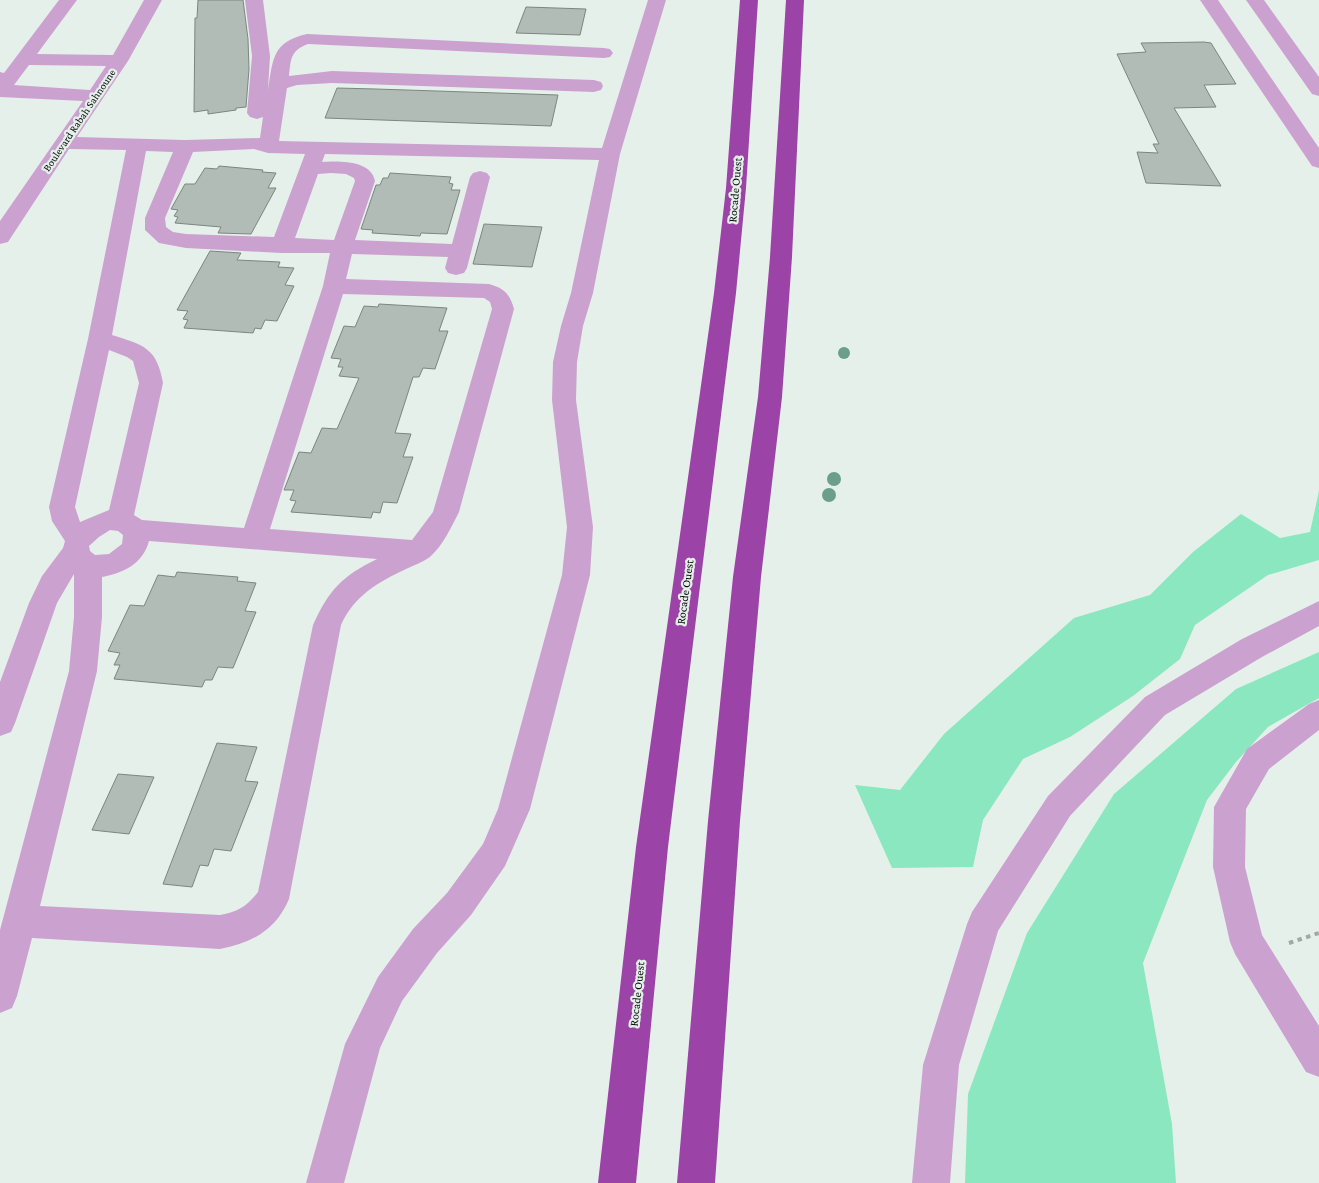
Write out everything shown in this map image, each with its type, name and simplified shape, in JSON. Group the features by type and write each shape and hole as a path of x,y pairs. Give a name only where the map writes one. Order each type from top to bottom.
{"highway":[{"path":"736,0 745,52"},
{"name":"Rocade Ouest","path":"617,1183 652,847 708,433 736,188 749,0"},
{"path":"696,1183 723,840 746,586 770,387 781,257 795,0"}],"street":[{"path":"0,86 24,59 68,0"},
{"name":"Boulevard Rabah Sahnoune","path":"0,237 119,61 154,0"},
{"path":"254,0 261,56 262,145"},
{"path":"325,1183 363,1044 390,989 425,941 459,904 494,855 514,808 576,575 580,527 564,400 565,362 572,326 582,293 610,154 657,0"},
{"path":"1209,0 1265,86 1319,162"},
{"path":"1256,0 1319,90"},
{"path":"262,145 278,85 283,55 287,48 295,42 307,39 604,53"},
{"path":"24,59 119,61"},
{"path":"278,85 296,80 332,77 594,86"},
{"path":"0,86 95,96"},
{"path":"64,143 185,146 262,145 360,171 364,176 365,181 342,248 334,286 254,539"},
{"path":"0,996 82,671 88,617 81,551 64,519 62,507 100,339 137,145"},
{"path":"185,146 155,218 156,230 168,238 186,242 460,251"},
{"path":"314,158 610,154"},
{"path":"282,246 314,158"},
{"path":"450,290 480,178"},
{"path":"19,921 220,932 241,929 260,916 273,899 326,625 334,604 350,587 418,551 430,539 446,512 503,309 500,298 489,291 334,286"},
{"path":"81,551 99,566 112,564 124,558 137,540 128,525 151,383 149,366 140,353 100,339"},
{"path":"0,723 43,603 52,584 81,551 87,530 97,524 109,520 128,525 254,539 418,551"},
{"path":"931,1183 941,1065 984,924 1059,806 1155,706 1252,648 1319,612"},
{"path":"1319,713 1258,759 1230,807 1229,867 1247,942 1319,1059"}],"green space":[{"path":"1319,491 1319,560 1268,575 1195,625 1180,659 1133,696 1070,737 1023,759 983,820 973,867 892,868 855,785 900,790 944,734 1074,618 1150,595 1193,552 1241,514 1280,538 1310,532"},
{"path":"1319,652 1319,698 1268,727 1236,762 1207,800 1143,963 1172,1124 1176,1183 965,1183 968,1094 1027,933 1114,794 1236,689"}],"building":[{"path":"198,0 243,0 248,39 249,69 246,107 208,114 208,110 194,112 195,18 197,18"},
{"path":"526,7 586,9 580,35 516,33"},
{"path":"1141,43 1211,43 1236,84 1204,85 1216,107 1174,108 1221,186 1146,183 1137,152 1158,153 1153,144 1159,144 1117,54 1146,52"},
{"path":"337,88 558,95 551,126 325,118"},
{"path":"219,166 276,173 268,188 276,188 251,234 218,233 221,227 175,223 178,217 174,216 178,210 171,209 185,184 195,184 205,168 217,169"},
{"path":"390,173 451,177 449,183 453,184 451,190 460,190 447,234 421,233 420,236 372,233 373,230 361,229 376,185 380,185 383,178 388,178"},
{"path":"484,224 542,227 532,267 473,264"},
{"path":"210,251 241,253 237,260 280,262 278,267 294,268 285,285 294,286 277,321 265,320 261,329 255,328 253,333 184,328 188,320 183,319 188,311 177,310"},
{"path":"379,304 447,308 439,331 448,331 435,369 423,368 419,377 413,377 395,433 411,434 403,457 413,457 397,503 383,502 380,513 373,512 371,518 291,512 296,501 290,500 294,490 284,490 299,452 311,453 322,428 337,429 359,378 339,376 343,367 338,367 341,359 331,358 344,326 355,327 364,306 378,307"},
{"path":"177,572 238,577 237,581 256,583 245,611 256,612 233,668 218,667 212,680 205,680 202,687 114,679 120,665 114,665 120,653 108,651 130,605 144,606 158,575 175,577"},
{"path":"217,743 257,747 245,781 258,782 231,851 214,849 208,866 200,865 192,887 163,884"},
{"path":"118,774 154,777 129,834 92,830"}]}
